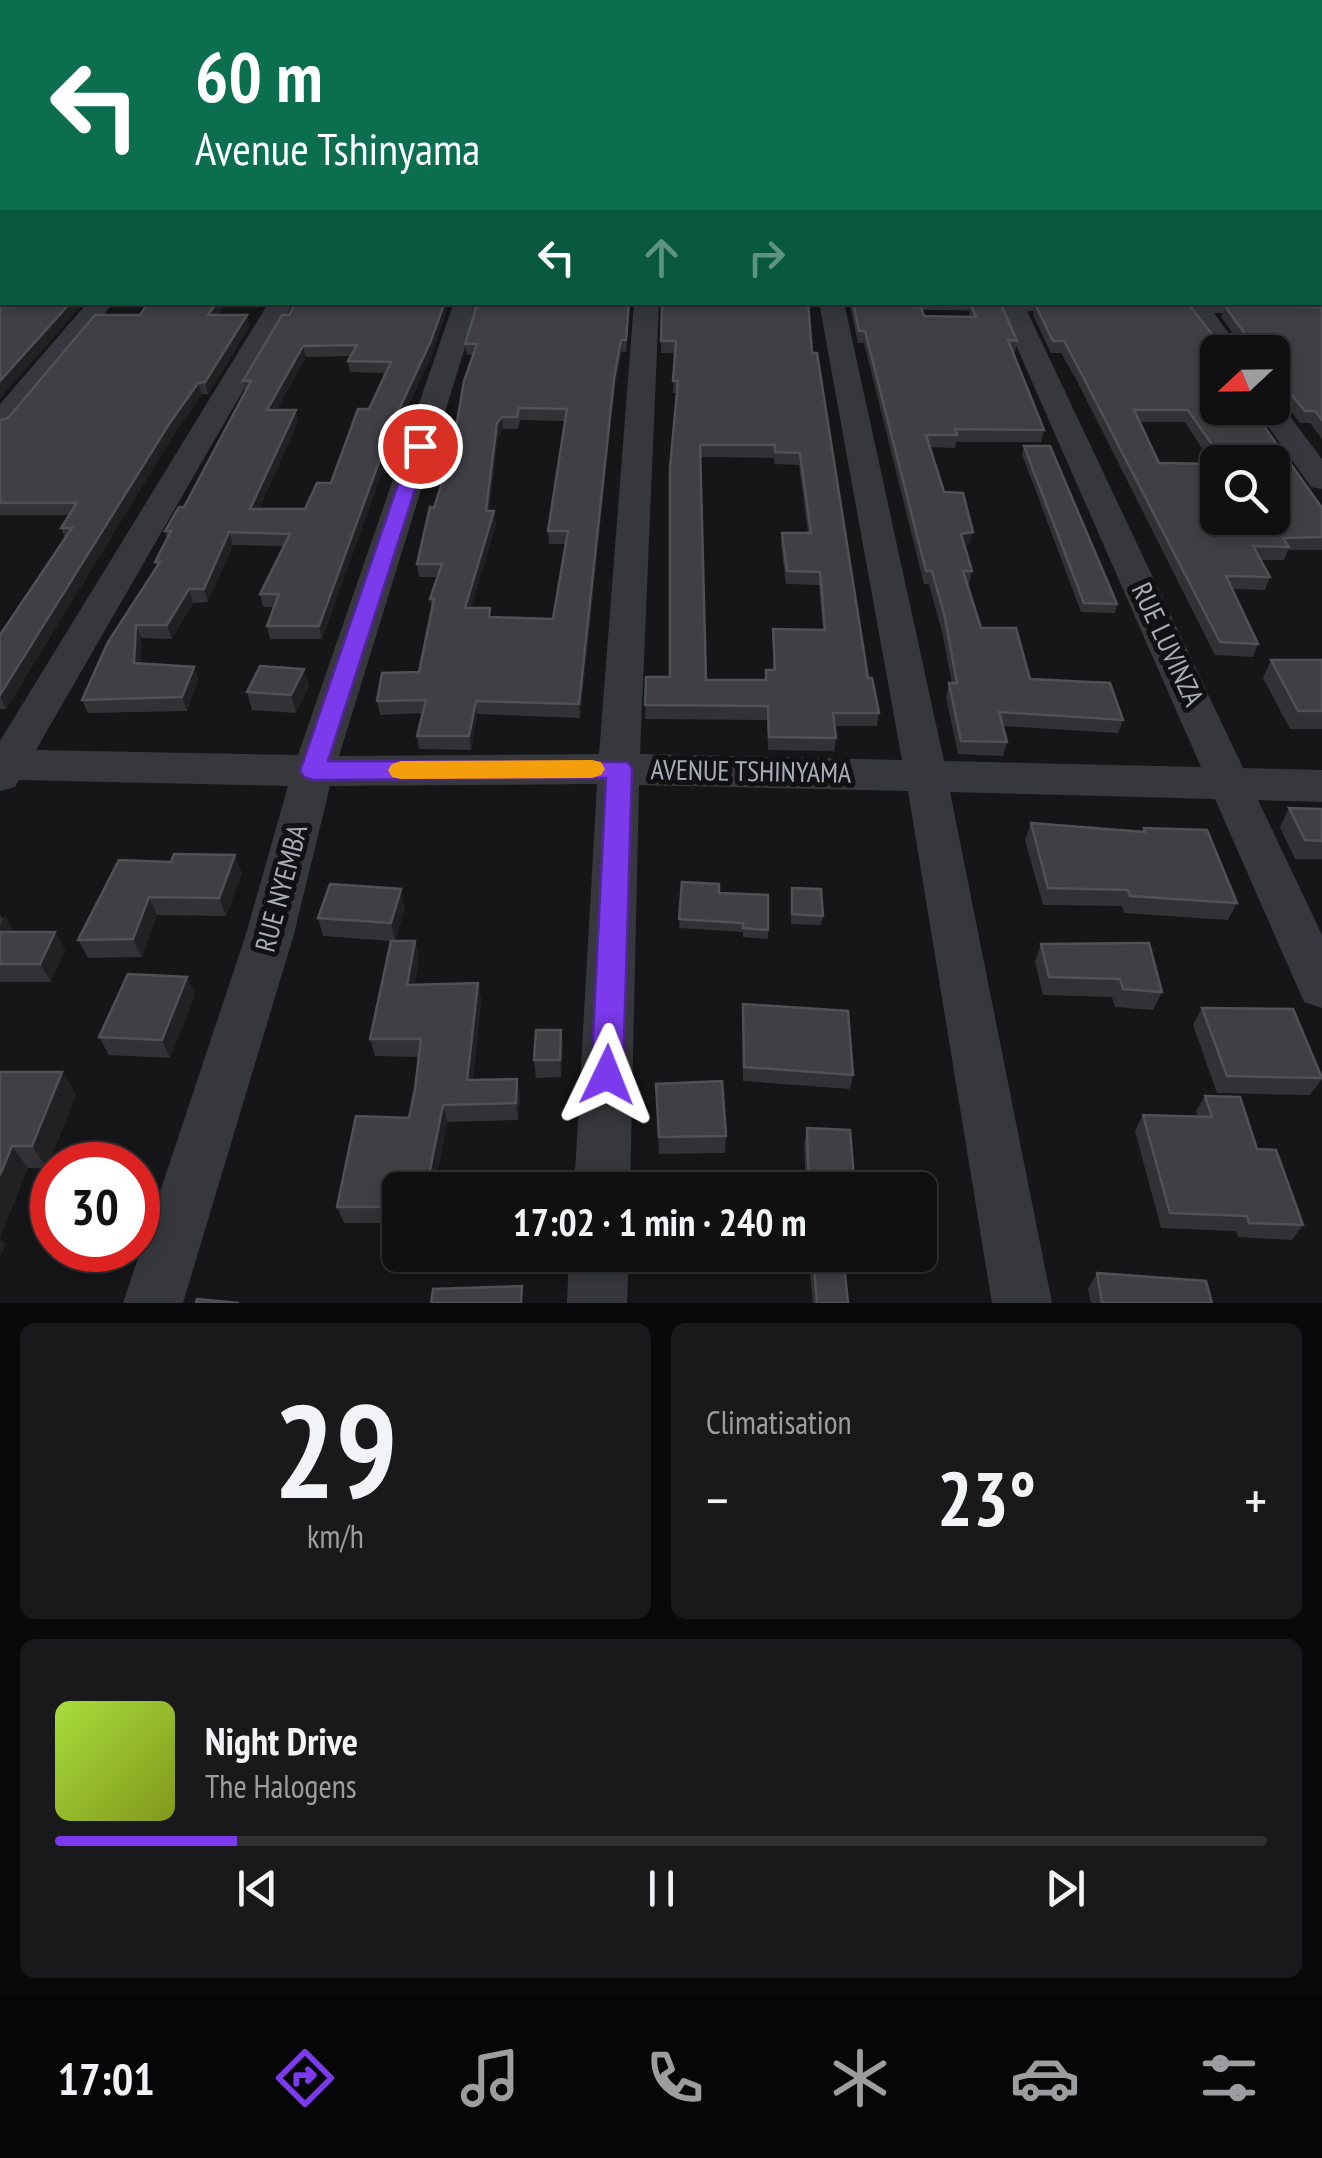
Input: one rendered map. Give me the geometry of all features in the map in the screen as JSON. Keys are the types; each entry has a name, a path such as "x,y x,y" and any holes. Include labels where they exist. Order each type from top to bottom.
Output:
{"street":[{"path":"0,422 99,305"},
{"path":"2,768 280,305"},
{"name":"RUE NYEMBA","path":"154,1303 270,934 313,771 467,305"},
{"path":"603,1172 620,769 647,305"},
{"path":"832,305 926,775 1022,1303"},
{"name":"RUE LUVINZA","path":"1011,305 1322,987"},
{"path":"1195,305 1217,335"},
{"path":"1279,305 1322,306"},
{"path":"1282,425 1322,480"},
{"name":"AVENUE TSHINYAMA","path":"2,768 620,769 1322,786"},
{"path":"597,1303 598,1272"}],"building":[{"path":"0,305 68,305 0,381"},
{"path":"147,305 215,305 208,315 247,315 205,382 198,383 169,424 0,695 0,635 72,528 61,528 77,503 0,503 0,420 8,418 95,315 140,315"},
{"path":"294,305 444,305 395,418 319,626 267,626 279,594 260,594 290,534 229,532 204,589 189,589 167,625 136,625 134,663 194,667 182,697 82,700 108,642 160,562 155,562 171,531 165,531 179,507 184,507 251,381 243,381 282,315 289,315","holes":["357,345 348,361 391,362 369,409 358,409 331,483 317,483 305,509 250,509 296,410 267,410 303,346"]},
{"path":"477,305 629,305 626,340 621,340 614,379 579,704 476,701 469,736 417,736 426,700 377,701 382,673 419,672 434,599 430,599 442,564 417,564 430,507 434,508 452,451 464,381 477,344 465,344","holes":["519,408 567,409 548,531 568,531 553,619 489,617 490,608 465,608 494,511 486,511 497,423 502,417 517,417"]},
{"path":"662,305 808,305 812,353 817,353 868,678 872,678 879,713 833,713 836,738 769,737 768,706 645,705 646,677 670,677 670,468 678,381 673,381 676,341 661,341","holes":["700,445 775,445 775,452 800,453 811,533 782,533 787,571 820,572 825,630 773,629 775,670 766,670 766,680 706,680"]},
{"path":"854,305 920,305 924,316 976,317 971,305 1001,305 1017,341 1008,340 1044,430 955,429 957,435 926,435 944,492 963,493 973,532 961,534 972,571 963,571 981,628 1016,628 1030,679 1110,683 1123,720 999,712 1007,742 961,741 949,683 957,683 945,618 932,571 926,571 865,331 859,331"},
{"path":"1035,305 1189,305 1213,335 1200,335 1200,425 1263,425 1277,445 1212,445 1188,410 1134,410 1159,463 1200,464 1200,535 1290,535 1290,463 1322,508 1322,537 1283,538 1289,547 1253,546 1270,577 1226,576 1258,644 1220,642 1064,341 1053,341"},
{"path":"1225,306 1322,307 1322,420 1315,411 1305,411 1290,393 1290,335 1246,335"},
{"path":"1024,446 1050,446 1117,604 1084,603"},
{"path":"1271,660 1322,660 1322,711 1298,711"},
{"path":"260,666 304,669 291,695 247,692"},
{"path":"1289,808 1322,809 1322,841 1305,840"},
{"path":"1031,823 1145,832 1144,828 1207,830 1237,903 1130,896 1128,890 1048,888"},
{"path":"174,854 235,855 219,898 149,897 133,939 78,940 119,860 171,862"},
{"path":"682,882 719,884 719,893 768,895 768,930 743,928 743,923 679,919"},
{"path":"330,884 401,889 391,923 318,918"},
{"path":"792,888 821,889 823,916 792,914"},
{"path":"0,932 55,932 40,964 0,964"},
{"path":"391,941 415,941 407,985 478,983 467,1080 517,1079 516,1103 443,1105 430,1172 382,1172 382,1207 337,1207 356,1116 409,1118 415,1089 421,1039 370,1039"},
{"path":"1149,943 1162,992 1123,989 1120,979 1049,977 1041,944"},
{"path":"128,974 187,977 162,1040 99,1037"},
{"path":"743,1004 848,1011 853,1075 744,1067"},
{"path":"1202,1008 1293,1009 1322,1078 1227,1076"},
{"path":"536,1030 561,1030 560,1060 534,1060"},
{"path":"0,1072 62,1072 34,1142 30,1146 12,1146 0,1175"},
{"path":"722,1081 726,1136 659,1137 656,1084"},
{"path":"1205,1096 1240,1097 1257,1149 1276,1150 1303,1225 1249,1223 1247,1216 1170,1213 1143,1115 1212,1117"},
{"path":"807,1128 850,1130 854,1172 808,1172"},
{"path":"814,1272 845,1272 848,1303 817,1303"},
{"path":"1097,1273 1206,1281 1212,1303 1102,1303"},
{"path":"522,1286 521,1303 431,1303 433,1289"},
{"path":"197,1299 239,1303 196,1303"}],"slow traffic":[{"path":"401,770 592,769"}],"route":[{"path":"420,446 313,771 620,769 607,1075"}]}
